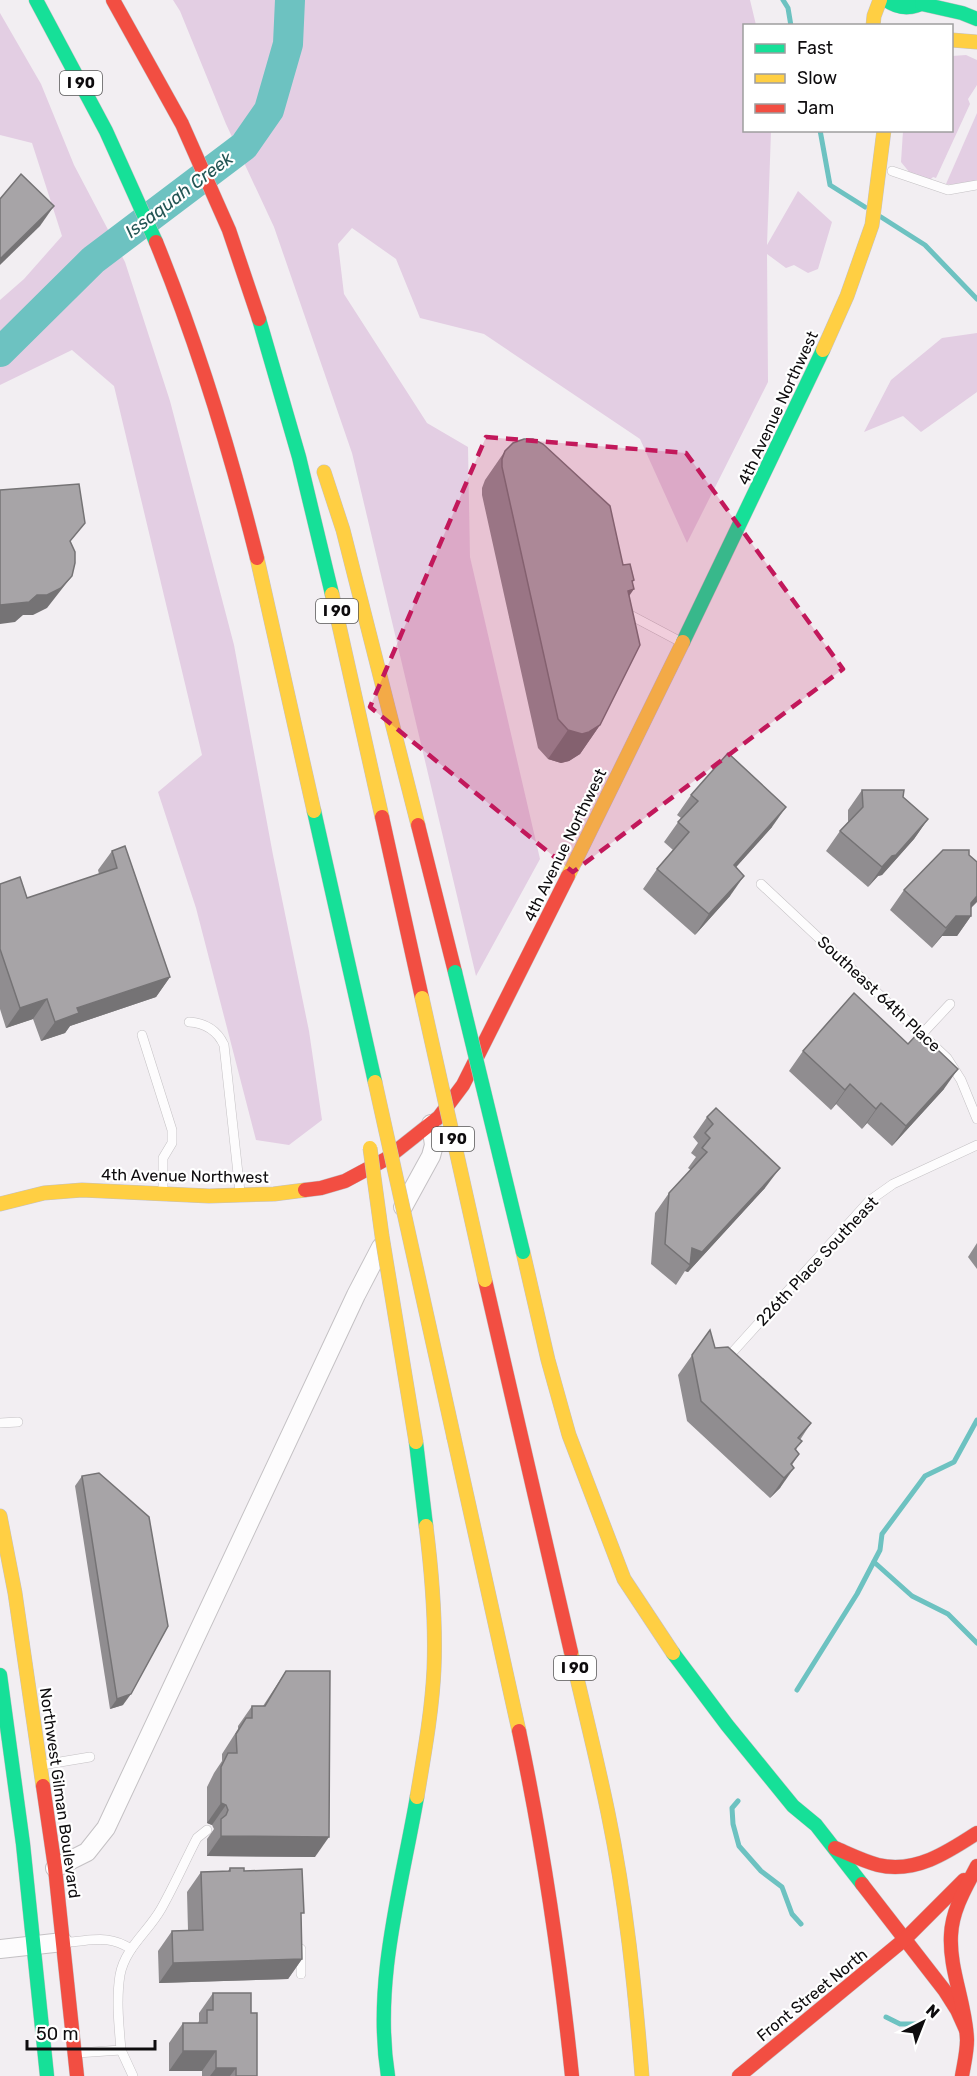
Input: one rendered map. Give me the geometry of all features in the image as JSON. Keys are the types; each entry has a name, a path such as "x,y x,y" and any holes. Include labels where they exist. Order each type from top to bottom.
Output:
{"main road":[{"name":"I 90","path":"36,0 65,51 124,167 165,264 200,360 238,482 346,953 368,1081 454,1438 522,1746 539,1831 558,1948 572,2076"},
{"name":"I 90","path":"113,0 182,124 229,230 255,304 321,541 485,1280 608,1814 624,1905 635,1989 642,2076"},
{"path":"873,24 880,0"},
{"path":"886,0 896,7 921,4 962,13 977,19"},
{"path":"902,19 921,4"},
{"path":"953,40 977,42"},
{"path":"878,132 889,162"},
{"path":"884,132 889,162"},
{"name":"4th Avenue Northwest","path":"0,1204 44,1193 82,1190 209,1196 289,1193 321,1188 345,1181 386,1160 439,1117 463,1085 488,1040 683,643 831,334 867,242 889,162"},
{"path":"255,304 300,410"},
{"path":"320,461 343,530 455,972 548,1360 567,1426 624,1579 671,1651 727,1725 793,1806 816,1825"},
{"path":"368,1137 416,1442 432,1572 434,1636 432,1700 426,1746 384,1988 383,2040 388,2076"},
{"path":"599,1512 627,1550"},
{"name":"Northwest Gilman Boulevard","path":"0,1516 24,1652 56,1868 77,2076"},
{"path":"0,1675 23,1844 47,2076"},
{"path":"806,1800 816,1825 952,2000 966,2030"},
{"path":"832,1847 882,1866 902,1867 937,1858 977,1833"},
{"path":"962,2076 967,2053 966,2030 954,1967 951,1936 957,1908 977,1865"},
{"name":"Front Street North","path":"739,2076 905,1939 952,1894 977,1865"}],"street":[{"path":"56,1868 87,1852 106,1828 356,1295 431,1156 434,1145 431,1124"},
{"path":"0,1948 63,1942"}],"lane":[{"path":"889,162 948,190 977,185"},
{"path":"632,616 683,643"},
{"name":"Southeast 64th Place","path":"761,884 922,1034 954,1067 977,1119"},
{"path":"922,1034 950,1004"},
{"path":"189,1022 204,1024 214,1030 224,1045 240,1194"},
{"path":"142,1035 172,1130 172,1143 163,1158 163,1194"},
{"name":"226th Place Southeast","path":"730,1355 869,1201 893,1184 977,1145"},
{"path":"0,1423 18,1422"},
{"path":"10,1634 24,1652"},
{"path":"40,1766 90,1757"},
{"path":"133,2076 121,2050 119,2014 120,1976 123,1964 131,1949 160,1911 197,1838 207,1830"},
{"path":"63,1942 107,1939 131,1949"},
{"path":"301,1941 301,1974"},
{"path":"74,2053 121,2050"}],"highlighted area":[{"path":"486,437 686,453 843,669 573,872 370,707"}],"shaded area":[{"path":"173,0 750,0 756,24 743,24 743,132 771,132 767,245 798,191 832,222 818,269 808,273 794,265 786,268 767,254 768,382 687,543 640,439 484,334 420,318 396,259 352,228 338,244 344,294 427,423 468,447 470,557 540,859 476,976 352,453 274,227 226,124 180,11"},
{"path":"0,13 41,84 74,165 125,262 170,401 234,645 309,1031 322,1120 289,1145 256,1140 196,908 158,792 202,755 114,386 72,350 0,385 0,300 24,279 62,236 32,143 0,135"},
{"path":"966,55 977,60 977,85 968,99 970,104 936,178 933,177 929,181 910,173 901,162 903,132 953,132 953,56"},
{"path":"977,113 977,181 946,184"},
{"path":"977,333 977,392 921,432 903,416 864,432 891,380 942,338"}],"building":[{"path":"21,174 54,206 0,259 0,199"},
{"path":"533,439 543,444 610,506 623,565 630,564 634,580 632,581 634,589 628,591 640,645 600,725 582,734 568,730 558,719 502,467 505,451 513,443"},
{"path":"79,484 85,523 70,541 75,552 72,576 61,588 47,595 37,595 29,602 0,605 0,490"},
{"path":"728,753 786,807 734,865 744,876 709,914 657,869 689,832 678,822 698,801 691,795"},
{"path":"862,790 904,790 903,797 928,819 896,855 892,856 882,867 840,831 863,807"},
{"path":"125,846 170,977 77,1008 79,1013 55,1022 47,999 20,1008 0,949 0,884 20,877 27,898 117,868 112,851"},
{"path":"943,850 969,850 969,855 977,862 977,896 971,903 971,916 956,916 946,928 904,890"},
{"path":"854,993 908,1044 919,1032 958,1069 906,1126 881,1103 876,1109 850,1084 845,1090 803,1051"},
{"path":"716,1108 780,1168 702,1252 692,1248 690,1265 665,1244 669,1193 707,1152 702,1148 710,1138 705,1133 713,1124 707,1117"},
{"path":"710,1330 715,1348 728,1347 811,1423 798,1438 802,1441 795,1449 799,1454 791,1464 794,1468 784,1478 701,1401 692,1355"},
{"path":"99,1473 149,1517 168,1626 131,1694 117,1699 82,1476"},
{"path":"286,1671 330,1671 329,1837 221,1836 221,1819 228,1810 226,1805 221,1803 221,1767 228,1753 237,1753 236,1734 246,1718 252,1718 252,1706 265,1706"},
{"path":"230,1868 244,1868 244,1871 302,1869 304,1913 301,1913 302,1959 173,1963 172,1931 203,1930 201,1872 230,1871"},
{"path":"213,1993 251,1993 251,2013 257,2013 257,2076 236,2076 236,2068 216,2068 216,2051 183,2051 183,2023 207,2023 207,2010 213,2010"}],"waterway":[{"name":"Issaquah Creek","path":"0,352 93,260 244,146 269,110 288,44 290,0"},
{"path":"783,0 788,8 791,24"},
{"path":"820,132 830,185 865,207"},
{"path":"881,217 925,245 977,299"},
{"path":"797,1690 857,1594 880,1550 882,1534 925,1476 954,1462 977,1420"},
{"path":"874,1562 912,1596 948,1614 977,1643"},
{"path":"738,1801 732,1808 733,1824 739,1846 761,1871 782,1887 792,1914 801,1924"},
{"path":"886,2017 900,2024 917,2024"}],"traffic: fast":[{"path":"36,0 106,131 156,242"},
{"path":"886,0 902,7 918,5 928,0"},
{"path":"922,4 962,13 977,19"},
{"path":"259,319 299,457 332,594"},
{"path":"683,642 823,350"},
{"path":"314,811 375,1082"},
{"path":"455,972 523,1252"},
{"path":"416,1442 426,1526"},
{"path":"673,1653 727,1725 793,1806 816,1825 862,1884"},
{"path":"0,1675 23,1844 47,2076"},
{"path":"388,2076 384,2041 386,1971 417,1797"}],"traffic: slow":[{"path":"873,24 880,0"},
{"path":"953,40 977,42"},
{"path":"823,350 847,296 872,225 884,132"},
{"path":"324,472 343,530 418,825"},
{"path":"257,558 314,811"},
{"path":"332,594 382,817"},
{"path":"568,876 683,642"},
{"path":"422,998 485,1280"},
{"path":"375,1082 454,1438"},
{"path":"370,1148 416,1442"},
{"path":"0,1204 44,1193 82,1190 209,1196 274,1194 305,1190"},
{"path":"523,1252 548,1360 569,1435 624,1579 673,1653"},
{"path":"454,1438 519,1731"},
{"path":"0,1516 15,1593 43,1786"},
{"path":"417,1797 430,1717 434,1669 433,1598 426,1526"},
{"path":"571,1652 604,1793 620,1878 633,1977 642,2076"}],"traffic: jam":[{"path":"113,0 182,124 229,230 259,319"},
{"path":"156,242 186,320 212,398 257,558"},
{"path":"382,817 422,998"},
{"path":"418,825 455,972"},
{"path":"305,1190 345,1181 386,1159 439,1117 463,1085 568,876"},
{"path":"485,1280 571,1652"},
{"path":"519,1731 550,1903 572,2076"},
{"path":"43,1786 55,1868 77,2076"},
{"path":"835,1848 878,1865 905,1866 918,1864 943,1854 977,1833"},
{"path":"962,2076 966,2054 966,2027 953,1961 951,1935 957,1908 977,1866"},
{"path":"739,2076 905,1939 964,1880"},
{"path":"862,1884 945,1991 966,2030"}]}
